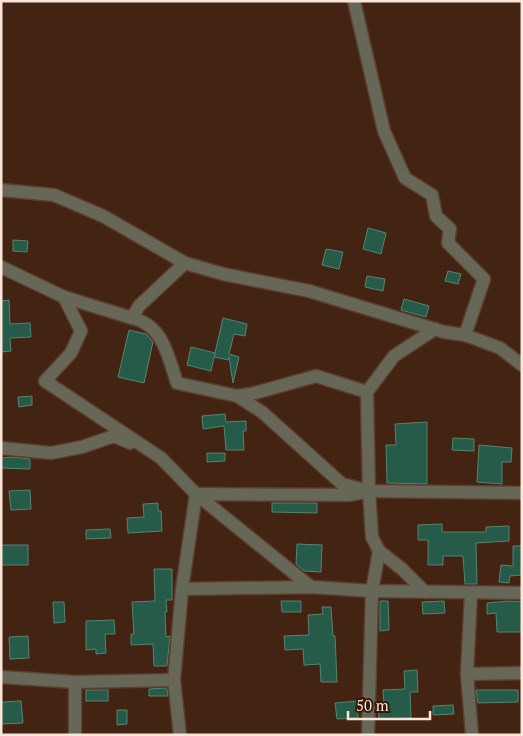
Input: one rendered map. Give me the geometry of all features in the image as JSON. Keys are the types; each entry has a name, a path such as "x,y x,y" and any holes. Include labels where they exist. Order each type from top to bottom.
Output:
{"street":[{"path":"354,1 384,132 405,178 432,195 436,216 450,229 448,243 484,279 465,335"},
{"path":"1,190 54,195 103,216 185,263 223,274 309,291 435,329 465,335 500,348 522,365"},
{"path":"132,318 139,306 150,298 185,263"},
{"path":"1,266 64,297 145,321 163,340 177,383 237,396 316,376 366,392"},
{"path":"64,297 81,331 71,353 45,381 161,458 196,494 311,587"},
{"path":"425,592 402,569 379,551 372,537 366,392 394,356 435,329"},
{"path":"506,352 522,351"},
{"path":"237,396 262,412 342,484 369,491"},
{"path":"1,448 51,452 82,447 114,436 161,458"},
{"path":"196,494 349,495 369,491 522,492"},
{"path":"180,735 174,680 182,588 196,494"},
{"path":"368,735 372,591 379,551"},
{"path":"182,588 311,587 372,591 522,593"},
{"path":"471,593 467,674 472,735"},
{"path":"467,674 522,673"},
{"path":"1,677 75,682 174,680"},
{"path":"75,682 75,735"}],"building":[{"path":"368,228 386,233 381,254 363,249"},
{"path":"13,240 28,241 27,252 13,251"},
{"path":"326,249 343,252 339,269 322,265"},
{"path":"448,271 461,274 458,284 445,281"},
{"path":"367,276 385,279 383,291 365,287"},
{"path":"404,299 429,306 426,317 401,310"},
{"path":"9,300 10,324 30,323 31,337 10,338 11,351 1,352 1,301"},
{"path":"223,318 247,324 245,336 234,334 229,354 239,357 233,383 229,357 228,360 214,357"},
{"path":"129,330 146,334 153,342 144,383 118,377"},
{"path":"191,347 215,353 211,371 187,365"},
{"path":"32,396 32,405 19,407 18,397"},
{"path":"225,414 226,422 246,421 246,431 243,431 244,450 226,450 224,426 203,429 202,416"},
{"path":"427,422 427,484 387,483 386,445 396,445 395,424"},
{"path":"453,438 474,439 474,451 452,450"},
{"path":"479,445 512,448 511,462 502,462 502,484 477,482"},
{"path":"207,453 225,453 225,461 207,462"},
{"path":"1,458 30,459 30,469 1,468"},
{"path":"30,490 31,509 11,510 9,491"},
{"path":"158,503 158,511 161,511 162,531 128,533 127,518 144,517 143,504"},
{"path":"272,503 317,503 317,513 272,512"},
{"path":"442,524 442,532 486,532 486,527 509,526 509,541 476,543 477,584 465,584 463,556 443,556 443,565 428,565 428,540 418,540 418,525"},
{"path":"110,529 111,538 86,539 86,530"},
{"path":"297,544 322,545 321,572 304,571 296,564"},
{"path":"1,545 28,545 28,565 1,565"},
{"path":"513,546 522,546 522,575 510,576 509,583 499,582 501,565 513,566"},
{"path":"154,569 172,569 172,600 166,600 167,612 165,612 166,637 170,636 167,666 154,666 153,644 131,645 131,634 134,634 132,602 155,601"},
{"path":"281,601 301,601 301,612 282,612"},
{"path":"380,601 388,601 389,630 380,631"},
{"path":"444,601 445,613 423,614 422,602"},
{"path":"53,602 64,602 65,622 54,623"},
{"path":"522,602 522,632 497,632 496,613 487,614 487,603"},
{"path":"322,607 331,607 333,636 335,636 337,682 321,682 320,664 304,665 303,649 285,650 284,636 309,635 308,615 323,614"},
{"path":"114,620 115,634 105,634 106,653 96,654 96,649 86,650 86,621"},
{"path":"28,636 29,658 10,659 9,637"},
{"path":"417,670 418,692 410,692 411,718 379,719 378,706 384,706 383,690 405,689 404,671"},
{"path":"167,688 168,696 149,696 149,689"},
{"path":"86,690 108,690 108,701 86,701"},
{"path":"476,690 518,690 518,702 478,703"},
{"path":"21,701 23,723 1,724 1,702"},
{"path":"357,701 358,718 337,719 335,703"},
{"path":"453,705 454,714 433,715 433,706"},
{"path":"117,710 127,710 127,724 117,725"}]}
